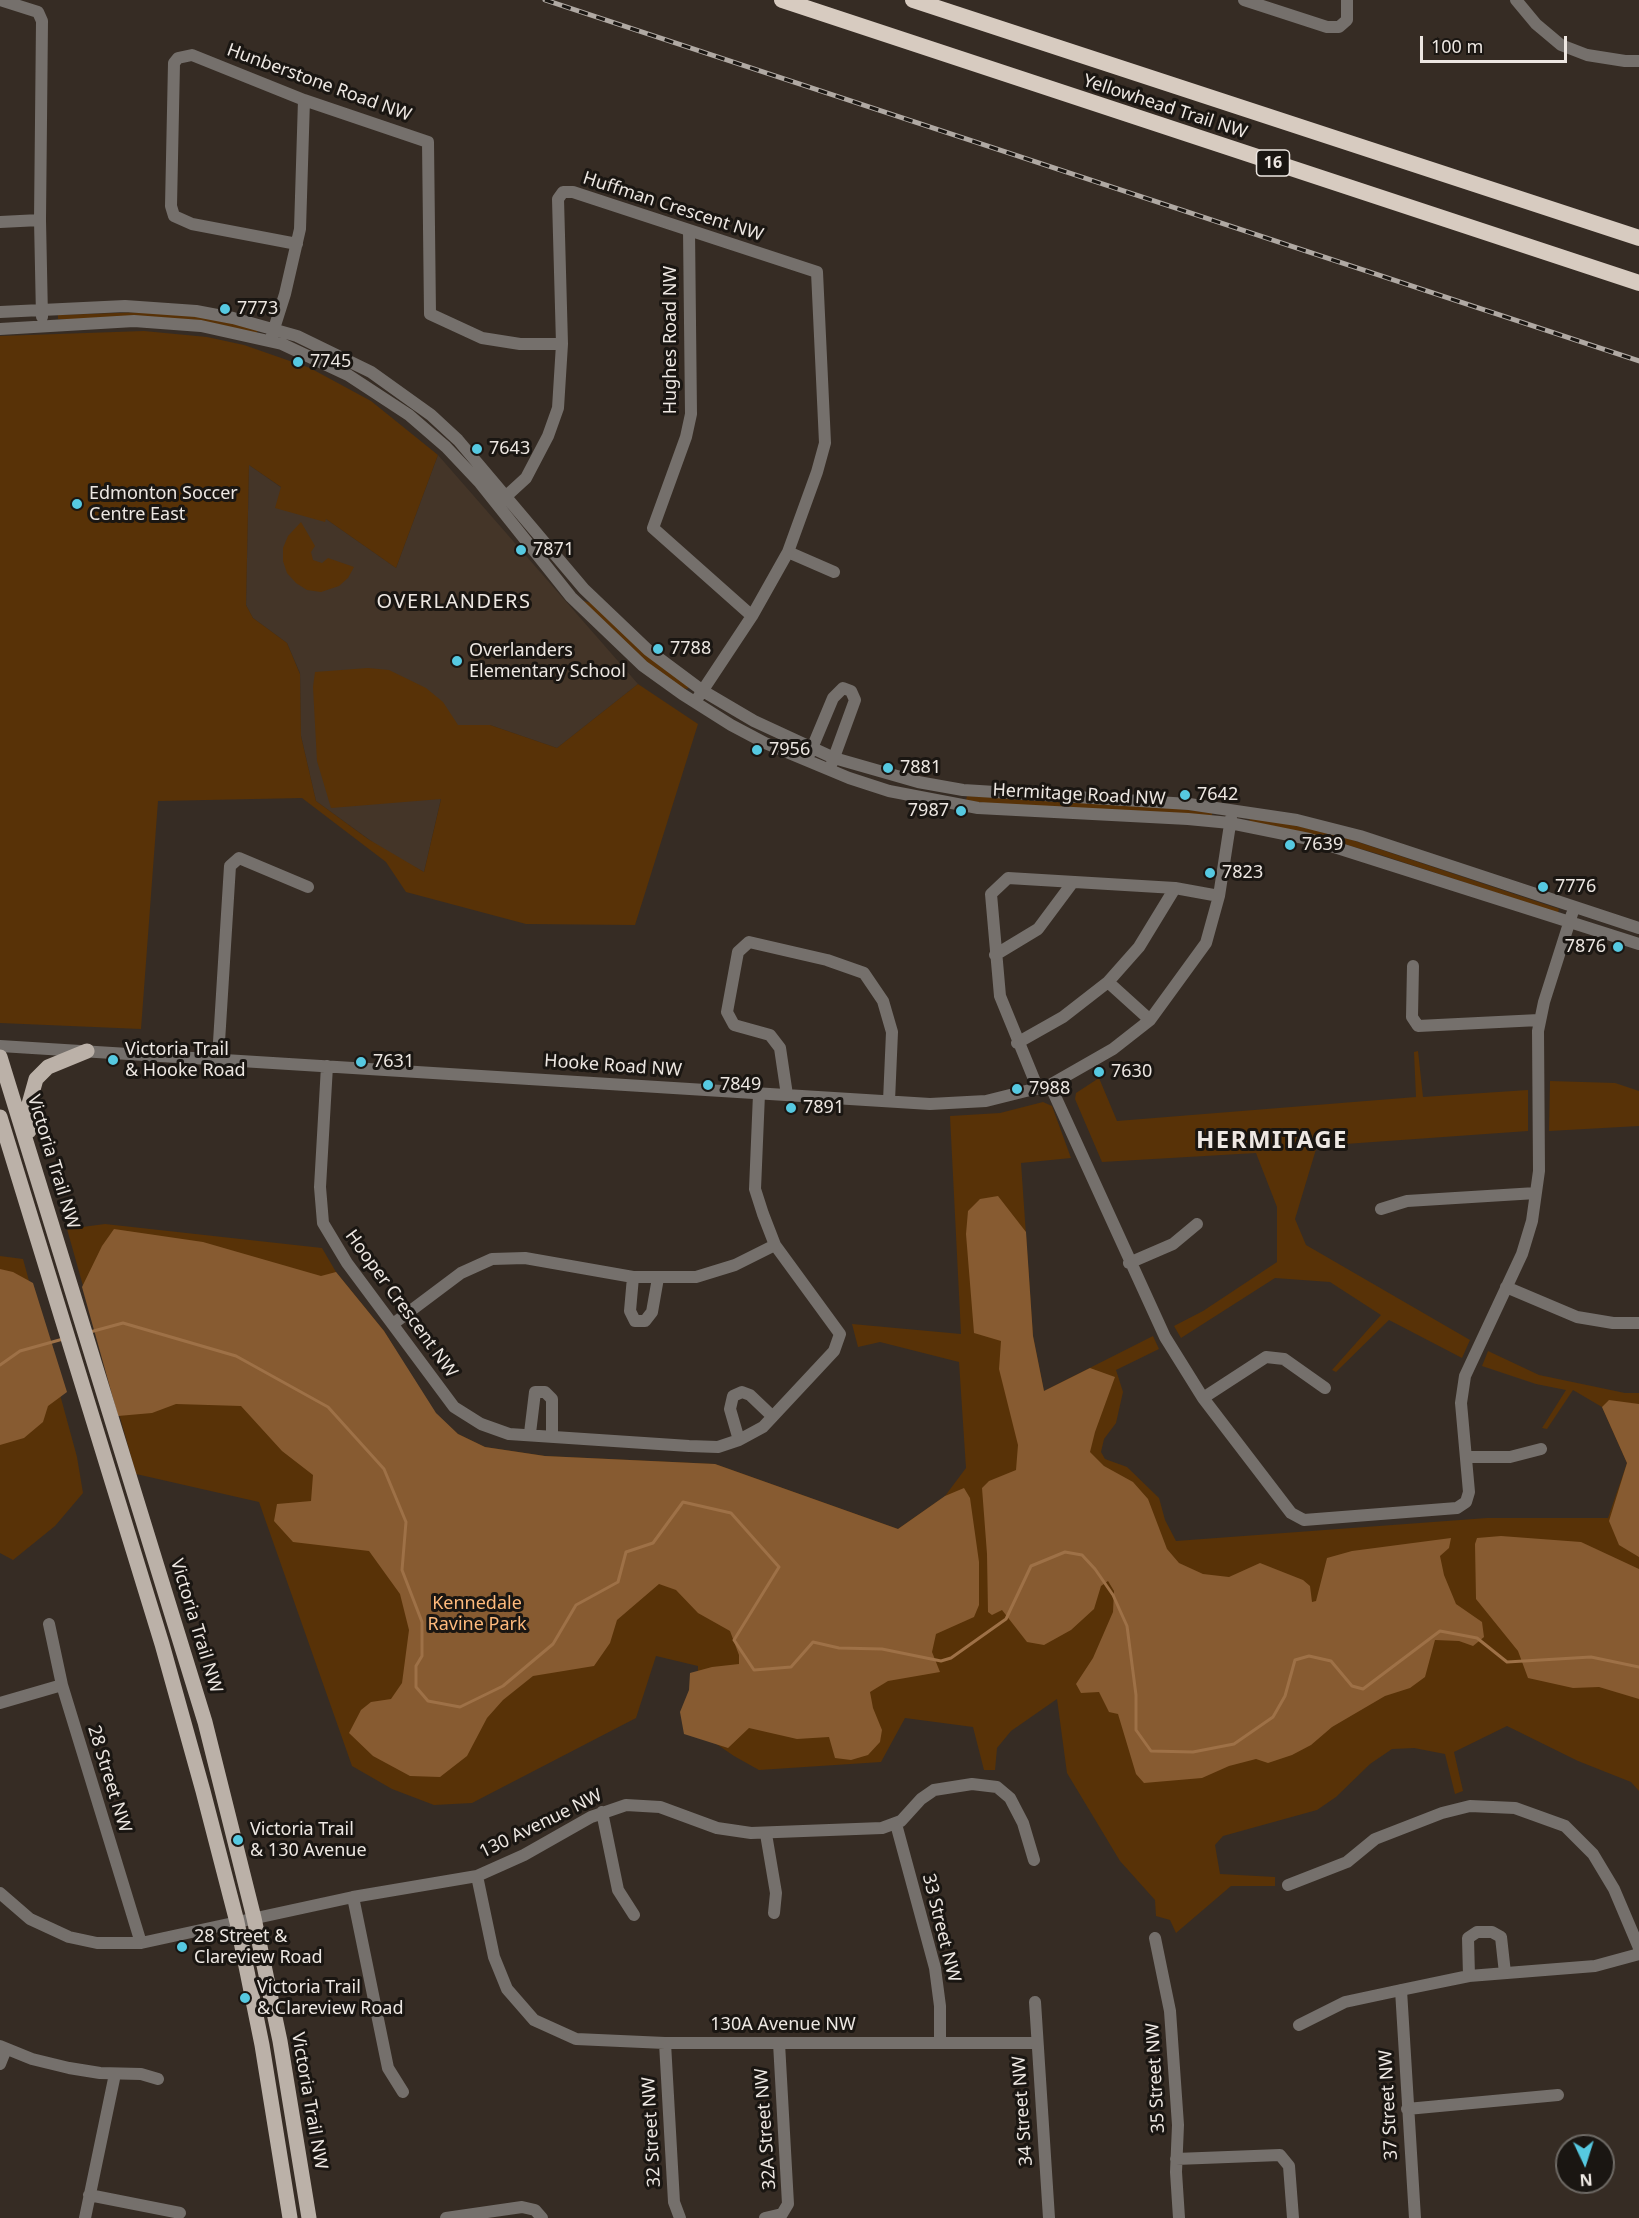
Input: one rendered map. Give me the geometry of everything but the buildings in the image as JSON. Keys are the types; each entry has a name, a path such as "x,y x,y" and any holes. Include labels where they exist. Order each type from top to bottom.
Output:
{"highway":[{"name":"Yellowhead Trail NW","path":"782,0 1639,283"},
{"name":"Yellowhead Trail NW","path":"913,0 1639,238"}],"main road":[{"path":"35,1170 28,1125 28,1104 36,1079 48,1067 87,1051"},
{"name":"Victoria Trail NW","path":"0,1057 205,1722 254,1918 280,2041 309,2218"},
{"name":"Victoria Trail NW","path":"0,1117 187,1729 237,1922 262,2045 291,2218"}],"street":[{"path":"0,0 38,12 42,21 40,220 42,324"},
{"path":"1244,0 1327,27 1339,27 1347,20 1348,4"},
{"path":"1516,0 1536,24 1561,45 1587,55 1639,61"},
{"name":"Hunberstone Road NW","path":"297,244 192,224 174,216 171,206 174,63 184,55 192,55 304,100 428,142 430,314 482,338 520,344 562,344"},
{"path":"272,335 300,229 304,100"},
{"name":"Huffman Crescent NW","path":"502,500 526,478 549,436 558,408 562,344 558,198 563,192 573,192 817,272 825,444 788,552 752,616 695,702"},
{"path":"0,222 40,220"},
{"name":"Hughes Road NW","path":"689,230 691,414 686,437 654,528 752,616"},
{"name":"Hermitage Road NW","path":"0,312 125,306 172,308 233,318 272,335 328,350 371,372 400,391 458,440 502,500 543,564 594,622 644,666 695,702 765,743 829,770 889,791 978,808 1188,819 1230,824 1309,839 1354,851 1639,944"},
{"name":"Hermitage Road NW","path":"0,329 42,324 156,322 272,335"},
{"name":"Hermitage Road NW","path":"502,500 584,589 648,650 754,722 834,758 918,782 995,794 1233,808 1297,820 1360,836 1639,928"},
{"path":"788,552 834,572"},
{"path":"806,760 833,698 843,688 851,691 855,700 829,770"},
{"name":"Hooke Road NW","path":"0,1046 930,1104 986,1101 1044,1087 1113,1048 1150,1020 1206,943 1219,896 1233,808"},
{"path":"218,1058 230,866 238,858 308,887"},
{"path":"1219,896 1175,888 1008,878 991,894 1000,996 1017,1043 1044,1087 1165,1337 1203,1398 1286,1508 1298,1519 1457,1508 1468,1498 1467,1457 1461,1403 1465,1376 1528,1234 1536,1193 1539,1020 1575,907"},
{"path":"995,955 1038,929 1073,882"},
{"path":"1017,1043 1063,1017 1108,982 1139,946 1175,888"},
{"path":"787,1095 780,1048 770,1035 734,1025 727,1012 738,952 749,942 827,960 864,973 883,1001 892,1032 889,1101"},
{"path":"1413,966 1412,1017 1418,1026 1539,1020"},
{"path":"1108,982 1150,1020"},
{"name":"Hooper Crescent NW","path":"327,1066 320,1187 323,1223 335,1246 454,1407 490,1427 509,1434 530,1433 718,1447 763,1427 834,1351 840,1334 775,1245 754,1189 759,1094"},
{"path":"1382,1209 1407,1201 1536,1193"},
{"path":"1129,1263 1173,1244 1197,1224"},
{"path":"393,1324 461,1273 492,1259 525,1258 633,1277 696,1277 735,1265 775,1245"},
{"path":"633,1277 630,1311 635,1321 645,1321 652,1312 658,1278"},
{"path":"1506,1287 1577,1317 1613,1323 1639,1323"},
{"path":"1203,1398 1266,1357 1284,1359 1325,1388"},
{"path":"530,1433 535,1392 545,1392 552,1399 552,1436"},
{"path":"738,1440 730,1409 733,1396 742,1392 750,1395 772,1416"},
{"path":"1467,1457 1510,1457 1541,1449"},
{"name":"28 Street NW","path":"49,1624 62,1685 141,1943"},
{"path":"0,1703 62,1685"},
{"path":"896,1824 934,1790 954,1785 988,1785 1004,1792 1010,1798 1027,1834 1034,1860"},
{"name":"130 Avenue NW","path":"0,1893 30,1919 69,1937 105,1944 141,1943 353,1897 477,1876 524,1855 602,1812 626,1805 649,1805 717,1828 766,1834 882,1828 896,1824"},
{"path":"1288,1885 1347,1862 1375,1839 1395,1830 1462,1807 1500,1806 1530,1812 1565,1826 1593,1854 1614,1889 1639,1948"},
{"path":"602,1812 618,1890 634,1915"},
{"name":"33 Street NW","path":"896,1824 935,1968 940,2006 940,2043"},
{"path":"766,1834 776,1893 774,1913"},
{"name":"130A Avenue NW","path":"477,1876 501,1978 514,1999 534,2019 563,2035 589,2042 1036,2043"},
{"path":"353,1897 388,2068 403,2092"},
{"path":"1469,1976 1468,1938 1477,1932 1492,1932 1501,1937 1505,1973"},
{"name":"35 Street NW","path":"1155,1938 1170,2011 1178,2125 1176,2159 1179,2218"},
{"path":"1299,2025 1345,2002 1401,1990 1469,1976 1595,1966 1639,1954"},
{"name":"37 Street NW","path":"1401,1990 1414,2218"},
{"name":"34 Street NW","path":"1035,2002 1049,2218"},
{"name":"32 Street NW","path":"665,2043 674,2202 680,2218"},
{"name":"32A Street NW","path":"765,2218 777,2217 786,2211 789,2197 779,2043"},
{"path":"0,2064 3,2048 52,2064 115,2074 141,2074 158,2079"},
{"path":"85,2218 115,2074"},
{"path":"1407,2109 1558,2095"},
{"path":"1176,2159 1270,2153 1284,2158 1290,2172 1293,2218"},
{"path":"89,2195 180,2213"},
{"path":"446,2218 529,2207 542,2218"}],"shaded area":[{"name":"Overlanders Elementary School","path":"438,455 638,684 557,748 490,725 458,725 424,872 385,851 316,801 301,736 300,673 287,643 253,618 246,605 249,465 396,568"}],"green space":[{"path":"146,312 191,315 258,329 257,333 58,319 58,315"},
{"path":"144,331 207,337 244,345 310,368 371,401 438,455 396,568 326,519 325,522 275,508 281,487 249,465 246,605 253,618 287,643 300,674 301,736 316,801 368,839 424,872 441,799 331,808 317,761 313,687 315,672 368,668 389,670 426,688 443,702 458,725 490,725 557,748 638,684 698,724 635,925 526,924 406,892 386,862 302,798 158,801 141,1029 0,1023 0,336"},
{"path":"301,522 315,546 311,552 313,560 322,563 328,558 354,567 348,578 339,586 321,592 307,590 287,573 283,561 283,548 288,536"},
{"path":"584,601 591,603 655,662 689,687 687,689 679,687 635,653 583,603"},
{"path":"967,796 1164,807 1212,813 1212,817 990,804 966,800"},
{"path":"1250,818 1334,834 1559,909 1558,913 1375,853 1309,834 1249,822"},
{"path":"1418,1051 1423,1097 1528,1090 1528,1131 1317,1146 1295,1219 1306,1245 1470,1340 1462,1358 1389,1320 1336,1372 1332,1370 1381,1315 1330,1282 1275,1278 1181,1338 1174,1326 1203,1311 1277,1262 1277,1207 1256,1153 1102,1162 1075,1099 1076,1093 1099,1078 1117,1121 1416,1097 1414,1052"},
{"path":"1550,1081 1615,1083 1639,1091 1639,1126 1549,1131"},
{"name":"Kennedale Ravine Park","path":"1043,1102 1052,1106 1071,1158 1021,1163 1033,1336 1044,1391 1153,1336 1159,1349 1116,1370 1123,1392 1116,1423 1104,1439 1101,1452 1105,1459 1127,1467 1159,1498 1165,1520 1176,1541 1487,1518 1608,1518 1627,1463 1602,1407 1573,1390 1547,1429 1542,1428 1566,1390 1536,1384 1482,1366 1488,1351 1539,1375 1625,1393 1639,1393 1639,1791 1631,1782 1578,1761 1507,1726 1454,1752 1463,1791 1455,1794 1445,1754 1414,1748 1392,1749 1370,1764 1336,1797 1317,1810 1223,1836 1215,1845 1220,1874 1275,1877 1275,1886 1231,1886 1176,1933 1170,1920 1156,1916 1155,1900 1120,1861 1067,1773 1057,1699 1011,1731 997,1748 995,1770 984,1770 973,1727 905,1718 881,1762 759,1770 696,1730 698,1666 656,1656 636,1718 472,1803 434,1805 392,1789 352,1766 259,1502 136,1474 67,1229 105,1224 322,1248 336,1272 384,1331 433,1411 458,1434 485,1447 545,1456 715,1464 898,1529 945,1496 966,1468 959,1362 880,1342 858,1347 852,1324 961,1334 950,1116 1000,1113"},
{"path":"998,1196 1026,1232 1033,1336 1044,1391 1090,1368 1115,1377 1090,1452 1104,1466 1133,1482 1148,1499 1167,1549 1179,1563 1203,1574 1229,1577 1260,1563 1303,1580 1310,1586 1312,1602 1316,1601 1327,1558 1352,1551 1451,1538 1449,1548 1440,1556 1444,1575 1456,1604 1482,1622 1484,1637 1473,1646 1459,1641 1435,1640 1425,1677 1410,1688 1385,1696 1332,1727 1311,1745 1292,1755 1268,1763 1256,1759 1229,1766 1202,1778 1144,1783 1136,1774 1118,1714 1109,1712 1099,1692 1081,1693 1076,1684 1093,1658 1113,1612 1114,1591 1108,1581 1101,1586 1094,1609 1071,1630 1044,1645 1027,1642 1002,1610 992,1615 988,1612 987,1554 982,1488 989,1481 1016,1470 1018,1445 999,1369 1001,1341 974,1333 966,1234 968,1211 980,1199"},
{"path":"114,1229 203,1242 321,1276 336,1272 384,1331 436,1413 458,1434 485,1447 545,1456 715,1464 898,1529 945,1496 964,1488 970,1498 979,1562 979,1605 974,1617 936,1634 932,1652 940,1672 888,1681 870,1692 873,1708 882,1730 880,1742 868,1755 851,1760 835,1758 829,1737 797,1739 749,1728 728,1748 684,1734 680,1712 689,1690 690,1673 712,1667 739,1664 739,1655 730,1631 698,1613 676,1590 659,1584 617,1620 610,1643 594,1666 533,1676 503,1700 487,1718 467,1756 440,1777 410,1776 373,1756 349,1733 361,1710 371,1702 391,1699 402,1683 409,1630 400,1594 369,1551 293,1542 274,1521 277,1504 311,1501 313,1475 282,1451 241,1406 176,1404 152,1413 118,1416 82,1287 102,1246"},
{"path":"0,1256 23,1259 77,1457 83,1493 55,1526 13,1560 0,1553"},
{"path":"0,1269 13,1272 33,1283 67,1392 48,1406 43,1422 24,1438 0,1445"},
{"path":"1609,1400 1639,1404 1639,1557 1619,1545 1609,1521 1627,1463 1602,1407"},
{"path":"1501,1536 1581,1542 1639,1569 1639,1699 1599,1687 1573,1688 1528,1678 1518,1651 1476,1599 1475,1544 1477,1538"}],"waterway":[{"path":"90,1332 123,1323 236,1356 328,1407 384,1469 406,1522 402,1570 422,1622 422,1656 416,1666 416,1687 428,1701 460,1707 503,1686 553,1644 576,1605 618,1582 626,1552 653,1543 683,1502 731,1513 779,1567 734,1640 754,1670 791,1667 813,1642 839,1648 882,1649 941,1661 951,1658 1006,1619 1031,1566 1065,1552 1082,1555 1113,1595 1127,1626 1136,1695 1136,1730 1151,1751 1193,1752 1234,1744 1273,1717 1285,1696 1295,1660 1309,1656 1331,1661 1352,1686 1363,1689 1440,1631 1477,1638 1507,1662 1591,1657 1639,1667"},
{"path":"0,1365 20,1351 63,1339"}],"railway":[{"path":"545,0 1639,361"}],"place":[{"name":"7773","path":"225,309"},
{"name":"7745","path":"298,362"},
{"name":"7643","path":"477,449"},
{"name":"Edmonton Soccer Centre East","path":"77,504"},
{"name":"7871","path":"521,550"},
{"name":"7788","path":"658,649"},
{"name":"Overlanders Elementary School","path":"457,661"},
{"name":"7956","path":"757,750"},
{"name":"7881","path":"888,768"},
{"name":"7642","path":"1185,795"},
{"name":"7987","path":"961,811"},
{"name":"7639","path":"1290,845"},
{"name":"7823","path":"1210,873"},
{"name":"7776","path":"1543,887"},
{"name":"7876","path":"1618,947"},
{"name":"Victoria Trail & Hooke Road","path":"113,1060"},
{"name":"7631","path":"361,1062"},
{"name":"7630","path":"1099,1072"},
{"name":"7849","path":"708,1085"},
{"name":"7988","path":"1017,1089"},
{"name":"7891","path":"791,1108"},
{"name":"Victoria Trail & 130 Avenue","path":"238,1840"},
{"name":"28 Street & Clareview Road","path":"182,1947"},
{"name":"Victoria Trail & Clareview Road","path":"245,1998"}],"district":[{"name":"OVERLANDERS","path":"454,602"},
{"name":"HERMITAGE","path":"1272,1141"}]}
